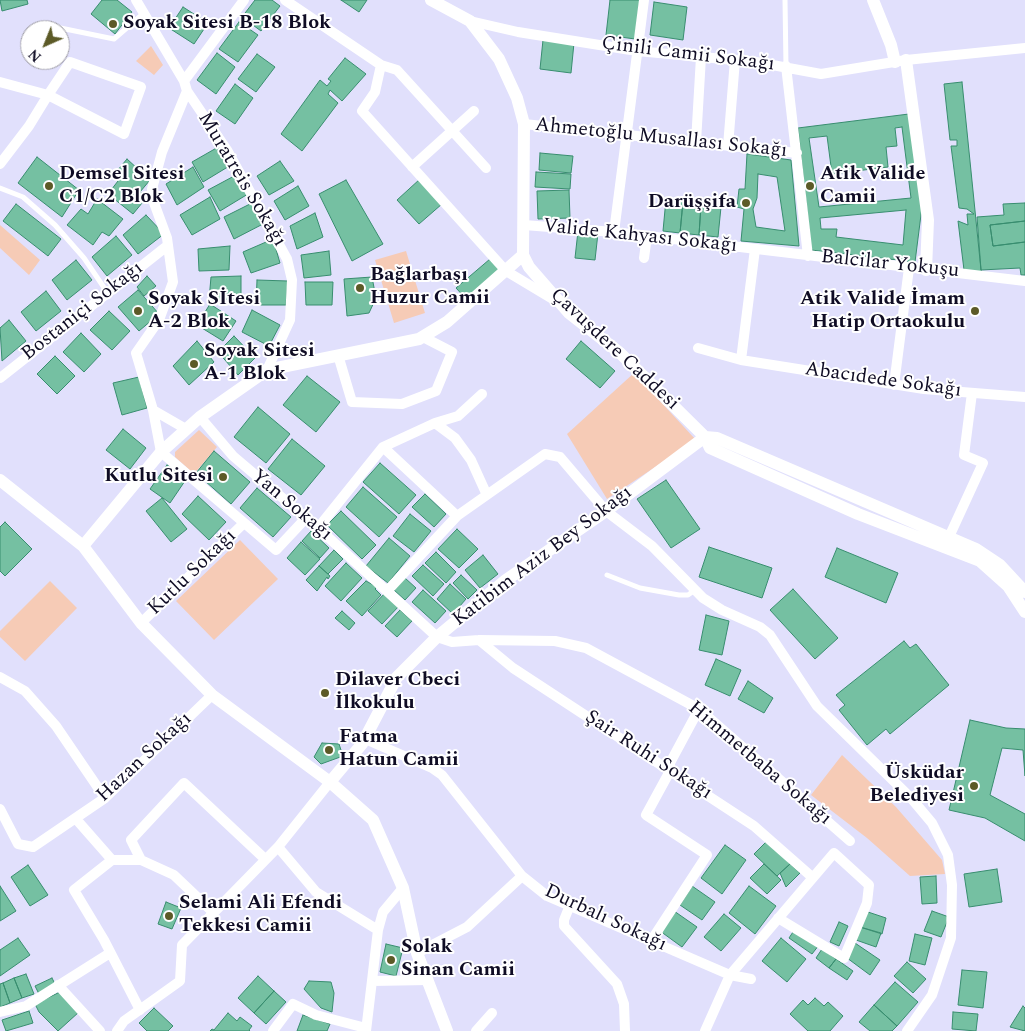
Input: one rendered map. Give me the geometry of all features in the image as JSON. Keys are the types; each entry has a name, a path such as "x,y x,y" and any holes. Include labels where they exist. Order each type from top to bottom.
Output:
{"street":[{"name":"Muratreis Sokağı","path":"136,0 185,86 227,150 287,259 292,280 290,320 267,370"},
{"name":"Bostaniçi Sokağı","path":"161,452 153,410 136,353 159,320 173,282 167,238 153,200 152,189 162,152 185,86 244,0"},
{"path":"285,0 381,65 398,70 486,168"},
{"path":"83,546 161,452 200,418 267,370 423,337 447,322 523,255 524,124 517,98 499,59 470,21 431,0"},
{"path":"614,232 644,0"},
{"path":"873,0 892,45 901,61 928,220 926,270"},
{"name":"Çinili Camii Sokağı","path":"470,21 518,32 638,51 786,66 822,74 901,61 1025,48"},
{"path":"696,142 702,57"},
{"path":"728,146 735,60"},
{"path":"0,82 48,95 124,134 141,87 70,62 48,95 29,126 0,164"},
{"path":"381,65 375,92 362,111 506,271 560,303"},
{"path":"786,66 808,256"},
{"path":"412,167 474,111"},
{"name":"Ahmetoğlu Musallası Sokağı","path":"524,124 797,153"},
{"name":"Valide Kahyası Sokağı","path":"524,225 614,232 756,250"},
{"path":"644,258 647,236"},
{"name":"Bostaniçi Sokağı","path":"0,378 167,246"},
{"path":"741,360 756,250"},
{"name":"Balcilar Yokuşu","path":"756,250 1025,280"},
{"name":"Çavuşdere Caddesi","path":"523,255 529,267 569,313 620,353 705,437 710,448 848,509 980,561 1021,589"},
{"path":"894,385 909,268"},
{"path":"338,356 352,402 402,404 436,391 452,352 423,337"},
{"name":"Abacıdede Sokağı","path":"698,348 741,360 894,385 1025,397"},
{"path":"948,537 983,464 964,455 972,393"},
{"path":"318,528 383,447 435,423 458,416 482,394"},
{"path":"153,410 186,429"},
{"name":"Yan Sokağı","path":"200,418 233,456 318,528 438,636"},
{"path":"435,423 455,438 471,460 486,493"},
{"name":"Çavuşdere Caddesi","path":"705,437 717,438 976,549 1000,565 1021,589 1025,612"},
{"name":"Katibim Aziz Bey Sokağı","path":"117,1031 124,1022 180,980 182,944 278,847 365,739 397,676 438,636 506,580 606,511 705,437"},
{"path":"383,447 457,516"},
{"path":"161,452 276,550 306,518"},
{"path":"388,590 457,516 486,493 545,454 560,457 606,511 652,546 712,605 755,624 770,635 817,706 921,809 942,839 951,870 952,938 932,995 907,1031"},
{"path":"0,480 83,546 141,623 212,695 330,782 373,820 403,888 418,953 447,1031"},
{"path":"848,509 855,497"},
{"name":"Kutlu Sokağı","path":"141,623 244,523"},
{"name":"Himmetbaba Sokağı","path":"438,636 452,642 478,640 555,641 586,648 699,709 850,841"},
{"name":"Şair Ruhi Sokağı","path":"478,640 513,668 754,826 812,877"},
{"path":"0,677 25,691 56,726 105,798"},
{"name":"Hazan Sokağı","path":"0,809 18,844 33,847 105,798 212,695"},
{"path":"651,941 707,855 646,815 670,771 670,763 699,709"},
{"name":"Durbalı Sokağı","path":"365,739 432,768 442,775 522,876 547,896 730,975 751,978"},
{"path":"140,860 131,840 184,783 265,859"},
{"path":"76,819 112,860"},
{"path":"278,847 316,892 378,930"},
{"path":"705,1031 730,975 812,877 834,853 869,885 866,903 844,958 778,918"},
{"path":"140,1010 74,890 112,860 140,860 174,874 214,913"},
{"path":"418,953 467,927 522,876"},
{"path":"273,1031 294,1004 316,1015 366,1029 378,930 384,912 403,888"},
{"path":"570,905 564,920 564,926 617,984 624,1004 625,1031"},
{"path":"0,1012 26,1006 110,953"},
{"path":"372,981 428,980"},
{"path":"58,985 100,1031"},
{"path":"476,1031 492,1013"}],"lane":[{"path":"785,0 786,66"},
{"path":"70,30 114,39 145,13"},
{"path":"0,188 23,197 55,225 84,258 107,292"},
{"path":"607,575 640,588 679,595 688,595 696,590"}],"shaded area":[{"path":"151,46 163,65 154,75 136,61"},
{"path":"0,225 40,260 29,275 0,248"},
{"path":"406,251 425,313 394,323 375,260"},
{"path":"634,373 696,440 607,499 567,434"},
{"path":"199,430 217,447 194,474 175,457 175,452"},
{"path":"240,540 278,579 214,640 176,601"},
{"path":"50,581 77,608 25,661 0,637 0,631"},
{"path":"842,755 896,807 942,860 945,874 910,876 867,838 811,795"}],"building":[{"path":"0,0 27,0 28,4 2,11"},
{"name":"Soyak Sitesi B-18 Blok","path":"102,0 117,0 132,12 115,34 91,14"},
{"path":"255,0 272,0 280,6 261,31 242,17"},
{"path":"341,0 367,0 359,12"},
{"path":"610,0 640,0 635,39 606,35"},
{"path":"654,2 687,7 683,40 650,35"},
{"path":"183,7 208,23 194,44 169,28"},
{"path":"239,22 258,35 238,62 219,49"},
{"path":"543,40 574,43 571,73 540,69"},
{"path":"217,53 235,67 216,94 197,80"},
{"path":"257,54 275,67 256,92 238,79"},
{"path":"345,58 366,74 342,101 330,90 328,94 338,103 302,151 281,134 320,80 327,86 331,81 328,79"},
{"path":"962,82 981,270 983,274 964,270 958,221 968,225 967,214 974,214 967,209 959,208 951,146 957,146 957,140 950,140 944,84"},
{"path":"235,84 253,98 235,124 216,111"},
{"name":"Atik Valide Camii","path":"909,114 922,207 915,262 811,250 798,128","holes":["902,127 911,198 819,207 809,138 827,136 832,174 888,167 886,147 897,146 895,128","906,210 903,245 836,237 837,229 821,229 820,218"]},
{"path":"220,146 231,165 203,182 192,162"},
{"path":"540,153 573,156 571,173 539,170"},
{"name":"Darüşşifa","path":"747,154 791,160 799,246 741,241 744,209 737,207 739,189 745,189","holes":["758,174 777,177 785,231 756,227 753,209 757,198"]},
{"name":"Demsel Sitesi C1/C2 Blok","path":"37,157 79,190 62,217 18,183"},
{"path":"127,159 150,180 140,192 147,197 133,214 108,194 118,181 112,177"},
{"path":"280,161 294,181 269,195 257,176"},
{"path":"193,167 204,187 177,205 166,184"},
{"path":"536,172 571,174 570,189 535,187"},
{"path":"236,175 248,194 220,211 208,190"},
{"path":"420,179 442,204 419,224 397,200"},
{"path":"346,180 383,244 352,261 319,194"},
{"path":"298,186 309,206 285,220 274,201"},
{"path":"569,190 570,218 538,219 537,191"},
{"path":"210,197 220,219 192,235 180,215"},
{"path":"97,199 123,219 109,236 102,232 93,245 67,225 81,209 88,214"},
{"path":"666,199 683,200 680,233 663,231"},
{"path":"252,203 263,224 234,239 224,217"},
{"path":"683,203 701,205 699,235 680,233"},
{"path":"1025,203 1025,221 990,225 993,246 1025,242 1025,275 1021,275 1020,268 981,270 977,217 1004,215 1003,204"},
{"path":"16,204 61,239 48,256 3,221"},
{"path":"701,205 721,207 718,237 699,235"},
{"path":"315,213 323,237 297,249 290,226"},
{"path":"146,215 164,234 138,254 123,235"},
{"path":"1025,221 1025,242 993,246 990,225"},
{"path":"578,231 598,233 595,260 575,258"},
{"path":"116,236 132,255 107,276 92,257"},
{"path":"273,239 280,263 251,273 243,252"},
{"path":"230,246 229,270 199,271 198,249"},
{"path":"329,251 331,275 304,278 301,255"},
{"path":"490,259 502,273 468,301 456,288"},
{"path":"76,260 92,280 67,300 52,280"},
{"path":"147,276 156,286 144,296 137,287"},
{"path":"241,276 241,299 209,300 211,277"},
{"name":"Bağlarbaşı Huzur Camii","path":"372,277 376,298 369,313 347,316 344,279"},
{"path":"257,280 288,281 286,305 256,305"},
{"path":"305,282 333,282 332,305 306,305"},
{"name":"Soyak Sİtesi A-2 Blok","path":"138,290 159,314 139,331 118,307"},
{"path":"46,291 61,311 36,331 21,312"},
{"path":"210,304 236,321 223,341 197,325"},
{"path":"252,310 280,325 269,346 242,332"},
{"path":"109,311 130,331 112,350 90,330"},
{"path":"9,320 26,341 2,361 0,328"},
{"path":"81,333 101,354 84,372 63,352"},
{"path":"234,336 255,358 238,375 218,352"},
{"name":"Soyak Sitesi A-1 Blok","path":"197,341 214,362 189,385 173,366"},
{"path":"581,341 615,371 600,388 566,359"},
{"path":"55,356 75,376 57,394 37,374"},
{"path":"307,376 340,402 316,432 283,405"},
{"path":"139,377 147,408 122,415 113,383"},
{"path":"258,407 290,434 266,463 234,437"},
{"path":"123,429 146,448 130,469 106,450"},
{"path":"292,439 325,466 301,495 268,469"},
{"name":"Kutlu Sitesi","path":"214,451 250,482 231,504 196,473"},
{"path":"380,463 416,495 399,514 363,482"},
{"path":"167,465 187,478 170,503 150,489"},
{"path":"666,480 700,529 671,548 637,499"},
{"path":"363,487 397,517 379,537 346,507"},
{"name":"Kutlu Sitesi","path":"257,488 291,517 273,537 240,508"},
{"path":"425,494 446,514 434,527 412,507"},
{"path":"198,496 226,522 209,540 182,514"},
{"path":"162,498 187,529 171,542 146,511"},
{"path":"341,511 376,545 362,559 327,525"},
{"path":"410,514 431,531 414,552 393,536"},
{"path":"5,522 32,549 5,576 0,571 0,527"},
{"path":"457,529 478,549 459,568 438,549"},
{"path":"311,531 329,548 320,558 302,541"},
{"path":"389,538 410,556 388,583 366,566"},
{"path":"301,542 320,559 305,575 287,558"},
{"path":"709,547 772,568 762,598 699,577"},
{"path":"837,548 898,573 886,603 825,577"},
{"path":"334,550 343,559 328,574 319,566"},
{"path":"436,552 456,572 446,583 425,563"},
{"path":"483,555 498,574 480,588 465,570"},
{"path":"346,563 362,578 341,601 325,586"},
{"path":"423,565 444,584 433,596 412,576"},
{"path":"319,566 330,576 328,579 327,577 317,591 306,580"},
{"path":"461,575 477,590 468,599 453,583"},
{"path":"405,578 416,588 405,600 394,590"},
{"path":"366,581 377,587 375,589 381,595 362,616 346,601"},
{"path":"450,584 466,599 453,614 437,599"},
{"path":"793,589 838,638 815,659 770,610"},
{"path":"423,590 446,611 435,623 412,602"},
{"path":"386,592 400,605 382,624 368,611"},
{"path":"400,610 412,621 397,637 385,626"},
{"path":"342,611 355,623 349,630 335,618"},
{"path":"706,615 729,621 722,655 699,650"},
{"path":"904,641 910,648 916,644 949,685 890,734 886,729 867,745 839,710 845,705 836,695"},
{"path":"716,659 741,670 730,696 705,685"},
{"path":"748,681 773,698 764,713 738,699"},
{"name":"Üsküdar Belediyesi","path":"970,720 1006,728 1025,729 1025,776 1023,750 1002,748 990,795 1025,814 1025,841 985,818 949,810"},
{"name":"Fatma Hatun Camii","path":"322,743 339,744 343,756 321,764 314,757"},
{"path":"767,841 790,864 777,876 754,854"},
{"path":"725,845 746,860 722,894 701,878"},
{"path":"764,864 781,880 767,894 750,878"},
{"path":"790,864 800,873 786,887 780,873"},
{"path":"28,865 48,895 30,906 11,877"},
{"path":"997,869 1002,902 969,907 964,874"},
{"path":"936,876 937,903 922,904 920,877"},
{"path":"0,886 16,911 0,921"},
{"path":"692,886 715,902 702,920 680,905"},
{"path":"749,886 776,906 755,934 729,913"},
{"name":"Selami Ali Efendi Tekkesi Camii","path":"166,902 181,908 172,929 158,924"},
{"path":"674,911 697,927 682,947 660,931"},
{"path":"865,911 886,918 882,934 860,927"},
{"path":"932,911 949,917 941,937 924,931"},
{"path":"724,914 741,928 721,951 704,937"},
{"path":"839,922 848,926 839,946 830,942"},
{"path":"860,927 881,933 876,947 856,940"},
{"path":"795,929 819,945 812,954 789,938"},
{"path":"915,934 932,938 925,965 909,961"},
{"path":"18,938 30,955 0,976 0,950"},
{"path":"781,938 806,959 787,982 762,961"},
{"path":"852,941 880,960 870,975 843,955"},
{"name":"Solak Sinan Camii","path":"386,944 403,948 396,976 380,972"},
{"path":"822,949 836,959 829,968 816,958"},
{"path":"836,959 853,971 847,980 829,968"},
{"path":"907,962 926,979 913,993 894,976"},
{"path":"962,970 987,972 983,1008 958,1005"},
{"path":"26,974 34,994 22,998 14,978"},
{"path":"258,976 274,991 254,1013 238,998"},
{"path":"14,978 22,998 10,1003 3,983"},
{"path":"52,978 56,986 39,994 35,986"},
{"path":"309,981 331,982 334,993 332,1012 321,1008 304,989"},
{"path":"895,982 918,1002 897,1026 874,1005"},
{"path":"3,983 10,1003 0,1007 0,984"},
{"path":"274,991 286,1002 266,1024 254,1013"},
{"path":"60,992 79,1012 58,1031 39,1012 35,1004"},
{"path":"815,998 824,1006 828,1002 843,1016 830,1031 808,1031 790,1014 803,1000 808,1005"},
{"path":"874,1005 897,1026 892,1031 870,1031 859,1022"},
{"path":"1023,1006 1025,1008 1025,1031 1010,1027"},
{"path":"154,1008 173,1026 168,1031 147,1031 139,1023"},
{"path":"29,1011 33,1023 6,1031 2,1020"},
{"path":"953,1012 978,1014 976,1031 952,1029"},
{"path":"228,1013 237,1021 240,1017 252,1026 250,1031 210,1031 214,1030"},
{"path":"303,1015 330,1024 327,1031 297,1031"}],"place":[{"name":"Soyak Sitesi B-18 Blok","path":"113,24"},
{"name":"Demsel Sitesi C1/C2 Blok","path":"49,186"},
{"name":"Atik Valide Camii","path":"810,186"},
{"name":"Darüşşifa","path":"746,203"},
{"name":"Bağlarbaşı Huzur Camii","path":"360,288"},
{"name":"Soyak Sİtesi A-2 Blok","path":"138,311"},
{"name":"Atik Valide İmam Hatip Ortaokulu","path":"975,311"},
{"name":"Soyak Sitesi A-1 Blok","path":"194,364"},
{"name":"Kutlu Sitesi","path":"223,477"},
{"name":"Dilaver Cbeci İlkokulu","path":"325,693"},
{"name":"Fatma Hatun Camii","path":"329,750"},
{"name":"Üsküdar Belediyesi","path":"974,786"},
{"name":"Selami Ali Efendi Tekkesi Camii","path":"169,916"},
{"name":"Solak Sinan Camii","path":"391,960"}]}
